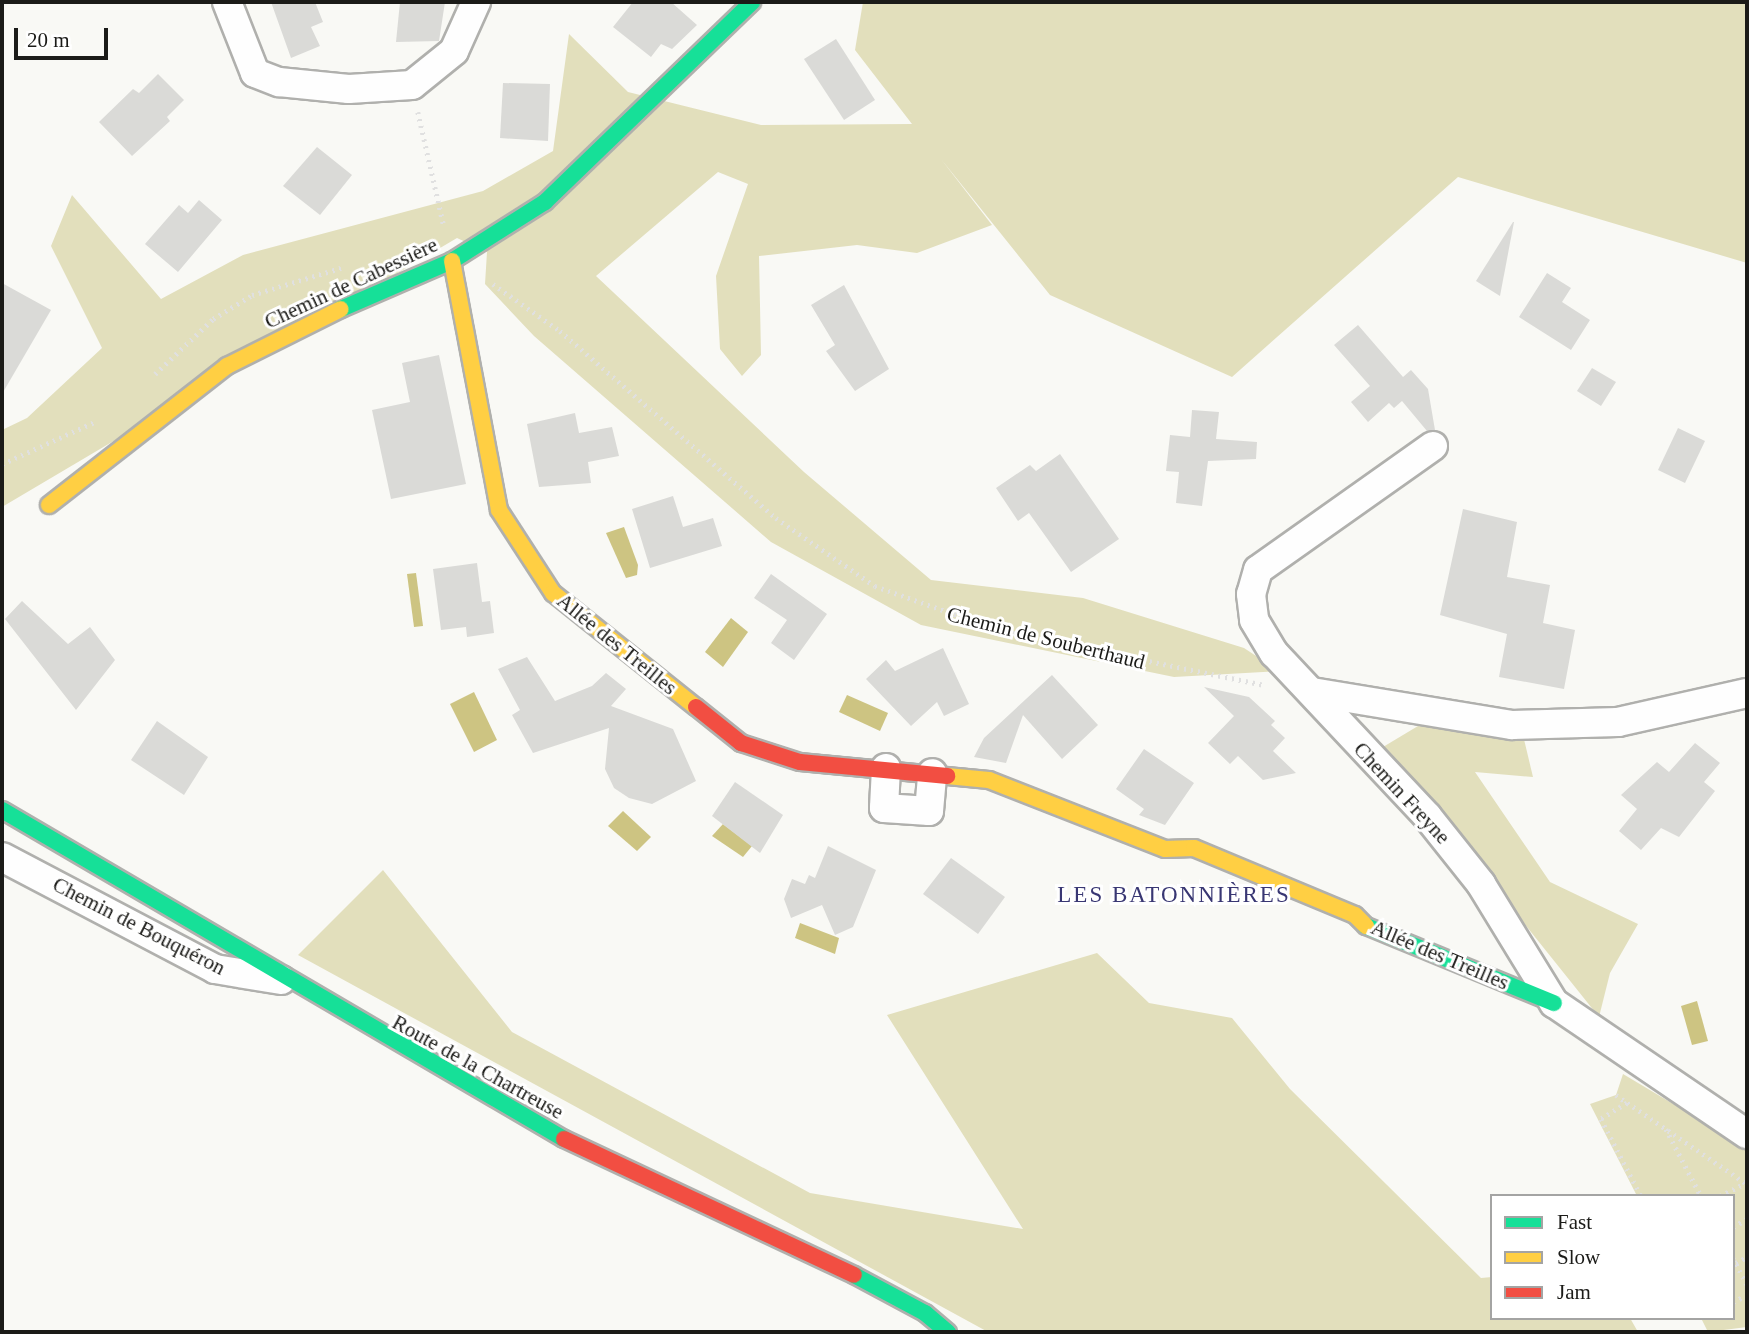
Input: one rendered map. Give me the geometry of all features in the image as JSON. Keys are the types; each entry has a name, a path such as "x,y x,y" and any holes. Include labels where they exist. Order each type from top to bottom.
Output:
{"street":[{"path":"227,2 254,73 279,82 349,89 412,85 454,51 476,2"},
{"name":"Chemin de Cabessière","path":"49,506 227,366 323,316 452,261 583,171 708,39 752,2"},
{"name":"Allée des Treilles","path":"452,261 499,510 553,593 741,743 800,762 886,768 989,780 1165,849 1194,848 1355,915 1371,930 1554,1003"},
{"name":"Chemin Freyne","path":"1433,446 1258,570 1251,594 1254,620 1274,653 1427,816 1481,884 1554,1003 1747,1134"},
{"path":"1312,692 1512,724 1618,722 1747,693"},
{"path":"886,768 884,808 929,811 932,773"},
{"name":"Route de la Chartreuse","path":"2,810 281,981 600,1159 787,1248 818,1256 925,1313 948,1332"},
{"name":"Chemin de Bouquéron","path":"2,856 215,969 281,981"}],"path":[{"path":"412,85 441,213"},
{"name":"Chemin de Souberthaud","path":"452,261 560,331 724,476 834,563 875,586 999,630 1223,680 1312,692"},
{"path":"1616,1095 1746,1184"},
{"path":"1627,1103 1601,1119 1641,1194"},
{"path":"1666,1129 1700,1194"},
{"path":"1724,1194 1746,1184"},
{"path":"1747,1257 1735,1260 1747,1284"}],"shaded area":[{"path":"863,2 1747,2 1747,263 1458,177 1232,377 1050,295 941,159 992,225 917,253 857,245 759,256 761,355 742,376 720,349 716,276 748,184 718,172 596,276 804,472 931,580 1083,598 1244,648 1279,671 1174,677 921,625 771,542 534,336 485,284 487,252 457,238 2,507 2,430 27,418 102,348 51,246 72,195 161,299 243,255 483,191 553,151 569,34 628,92 761,125 912,124 855,50"},
{"path":"624,527 638,565 637,575 626,578 606,533"},
{"path":"416,573 423,626 414,627 407,574"},
{"path":"731,618 748,632 723,667 705,652"},
{"path":"474,692 497,740 474,752 450,704"},
{"path":"847,695 888,713 880,731 839,712"},
{"path":"1418,726 1522,731 1533,777 1475,772 1550,882 1638,924 1610,973 1599,1017 1383,747"},
{"path":"623,811 651,837 637,851 608,826"},
{"path":"723,824 752,846 743,857 712,836"},
{"path":"383,870 512,1032 810,1193 1023,1229 887,1015 1097,953 1149,1003 1232,1018 1290,1089 1481,1278 1490,1277 1490,1320 1631,1320 1638,1332 988,1332 298,955"},
{"path":"800,923 839,938 835,954 795,938"},
{"path":"1697,1001 1708,1041 1692,1045 1681,1006"},
{"path":"1623,1074 1747,1148 1747,1327 1708,1332 1702,1320 1735,1320 1735,1194 1636,1194 1590,1104 1616,1095"}],"building":[{"path":"271,2 315,2 323,22 311,27 320,46 291,58"},
{"path":"400,2 445,2 439,41 396,42"},
{"path":"633,2 671,2 697,25 672,49 661,44 651,57 613,27"},
{"path":"836,39 875,100 844,120 804,59"},
{"path":"158,74 184,100 167,117 170,121 132,156 99,122 133,89 139,93"},
{"path":"503,83 550,84 548,141 500,138"},
{"path":"317,147 352,175 320,215 283,186"},
{"path":"199,200 222,220 178,272 145,244 179,205 188,213"},
{"path":"1514,222 1500,296 1476,281"},
{"path":"1547,273 1571,288 1562,302 1590,320 1571,350 1519,317"},
{"path":"2,283 51,310 2,394"},
{"path":"844,285 889,369 855,391 826,351 835,345 811,305"},
{"path":"1358,325 1403,377 1411,370 1428,389 1435,430 1427,431 1402,401 1394,408 1389,403 1368,422 1351,402 1370,386 1334,345"},
{"path":"439,355 466,484 391,499 372,410 410,402 402,363"},
{"path":"1592,368 1616,382 1601,406 1577,391"},
{"path":"1192,410 1219,412 1216,439 1257,442 1256,459 1208,461 1202,506 1176,503 1179,472 1166,471 1170,435 1190,437"},
{"path":"575,413 579,433 612,427 619,456 588,462 591,483 539,487 527,424"},
{"path":"1678,428 1705,441 1685,483 1658,470"},
{"path":"1060,454 1119,539 1071,572 1029,513 1018,521 996,488 1030,465 1036,471"},
{"path":"673,496 683,527 713,518 722,546 650,568 632,509"},
{"path":"1463,509 1517,522 1507,577 1550,585 1543,623 1575,630 1564,689 1499,677 1507,634 1440,615"},
{"path":"477,563 482,602 490,601 494,633 467,637 466,627 441,630 433,569"},
{"path":"771,574 827,614 794,660 771,643 787,620 754,598"},
{"path":"22,601 68,644 90,627 115,660 76,710 5,619"},
{"path":"943,648 969,704 944,716 937,702 911,726 866,679 886,660 895,671"},
{"path":"527,657 555,701 592,686 606,673 626,689 611,706 673,729 696,781 652,804 629,798 614,788 605,769 609,728 533,753 512,715 520,710 498,669"},
{"path":"1052,675 1098,725 1062,759 1023,715 1006,763 974,757 984,738"},
{"path":"1204,687 1249,697 1275,721 1271,725 1285,738 1273,751 1296,773 1263,780 1238,756 1230,764 1208,743 1234,716"},
{"path":"157,721 208,757 184,795 131,760"},
{"path":"1695,743 1720,763 1704,782 1715,791 1679,837 1661,828 1641,850 1619,831 1637,809 1621,795 1657,762 1669,772"},
{"path":"1144,749 1194,783 1165,825 1139,815 1144,809 1116,789"},
{"path":"735,782 783,815 760,853 712,816"},
{"path":"828,846 876,870 853,927 835,935 822,905 791,918 784,899 792,879 805,884 809,875 815,878"},
{"path":"951,858 1005,897 978,934 923,894"}],"traffic: fast":[{"path":"341,309 452,261 545,202 752,2"},
{"path":"2,810 564,1139"},
{"path":"1366,926 1554,1003"},
{"path":"854,1275 925,1313 948,1332"}],"traffic: slow":[{"path":"452,261 499,510 553,593 696,707"},
{"path":"49,505 227,366 341,309"},
{"path":"947,776 989,780 1165,849 1194,848 1355,915 1366,926"}],"traffic: jam":[{"path":"696,707 741,743 800,762 947,776"},
{"path":"564,1139 854,1275"}],"district":[{"name":"LES BATONNIÈRES","path":"1174,895"}]}
